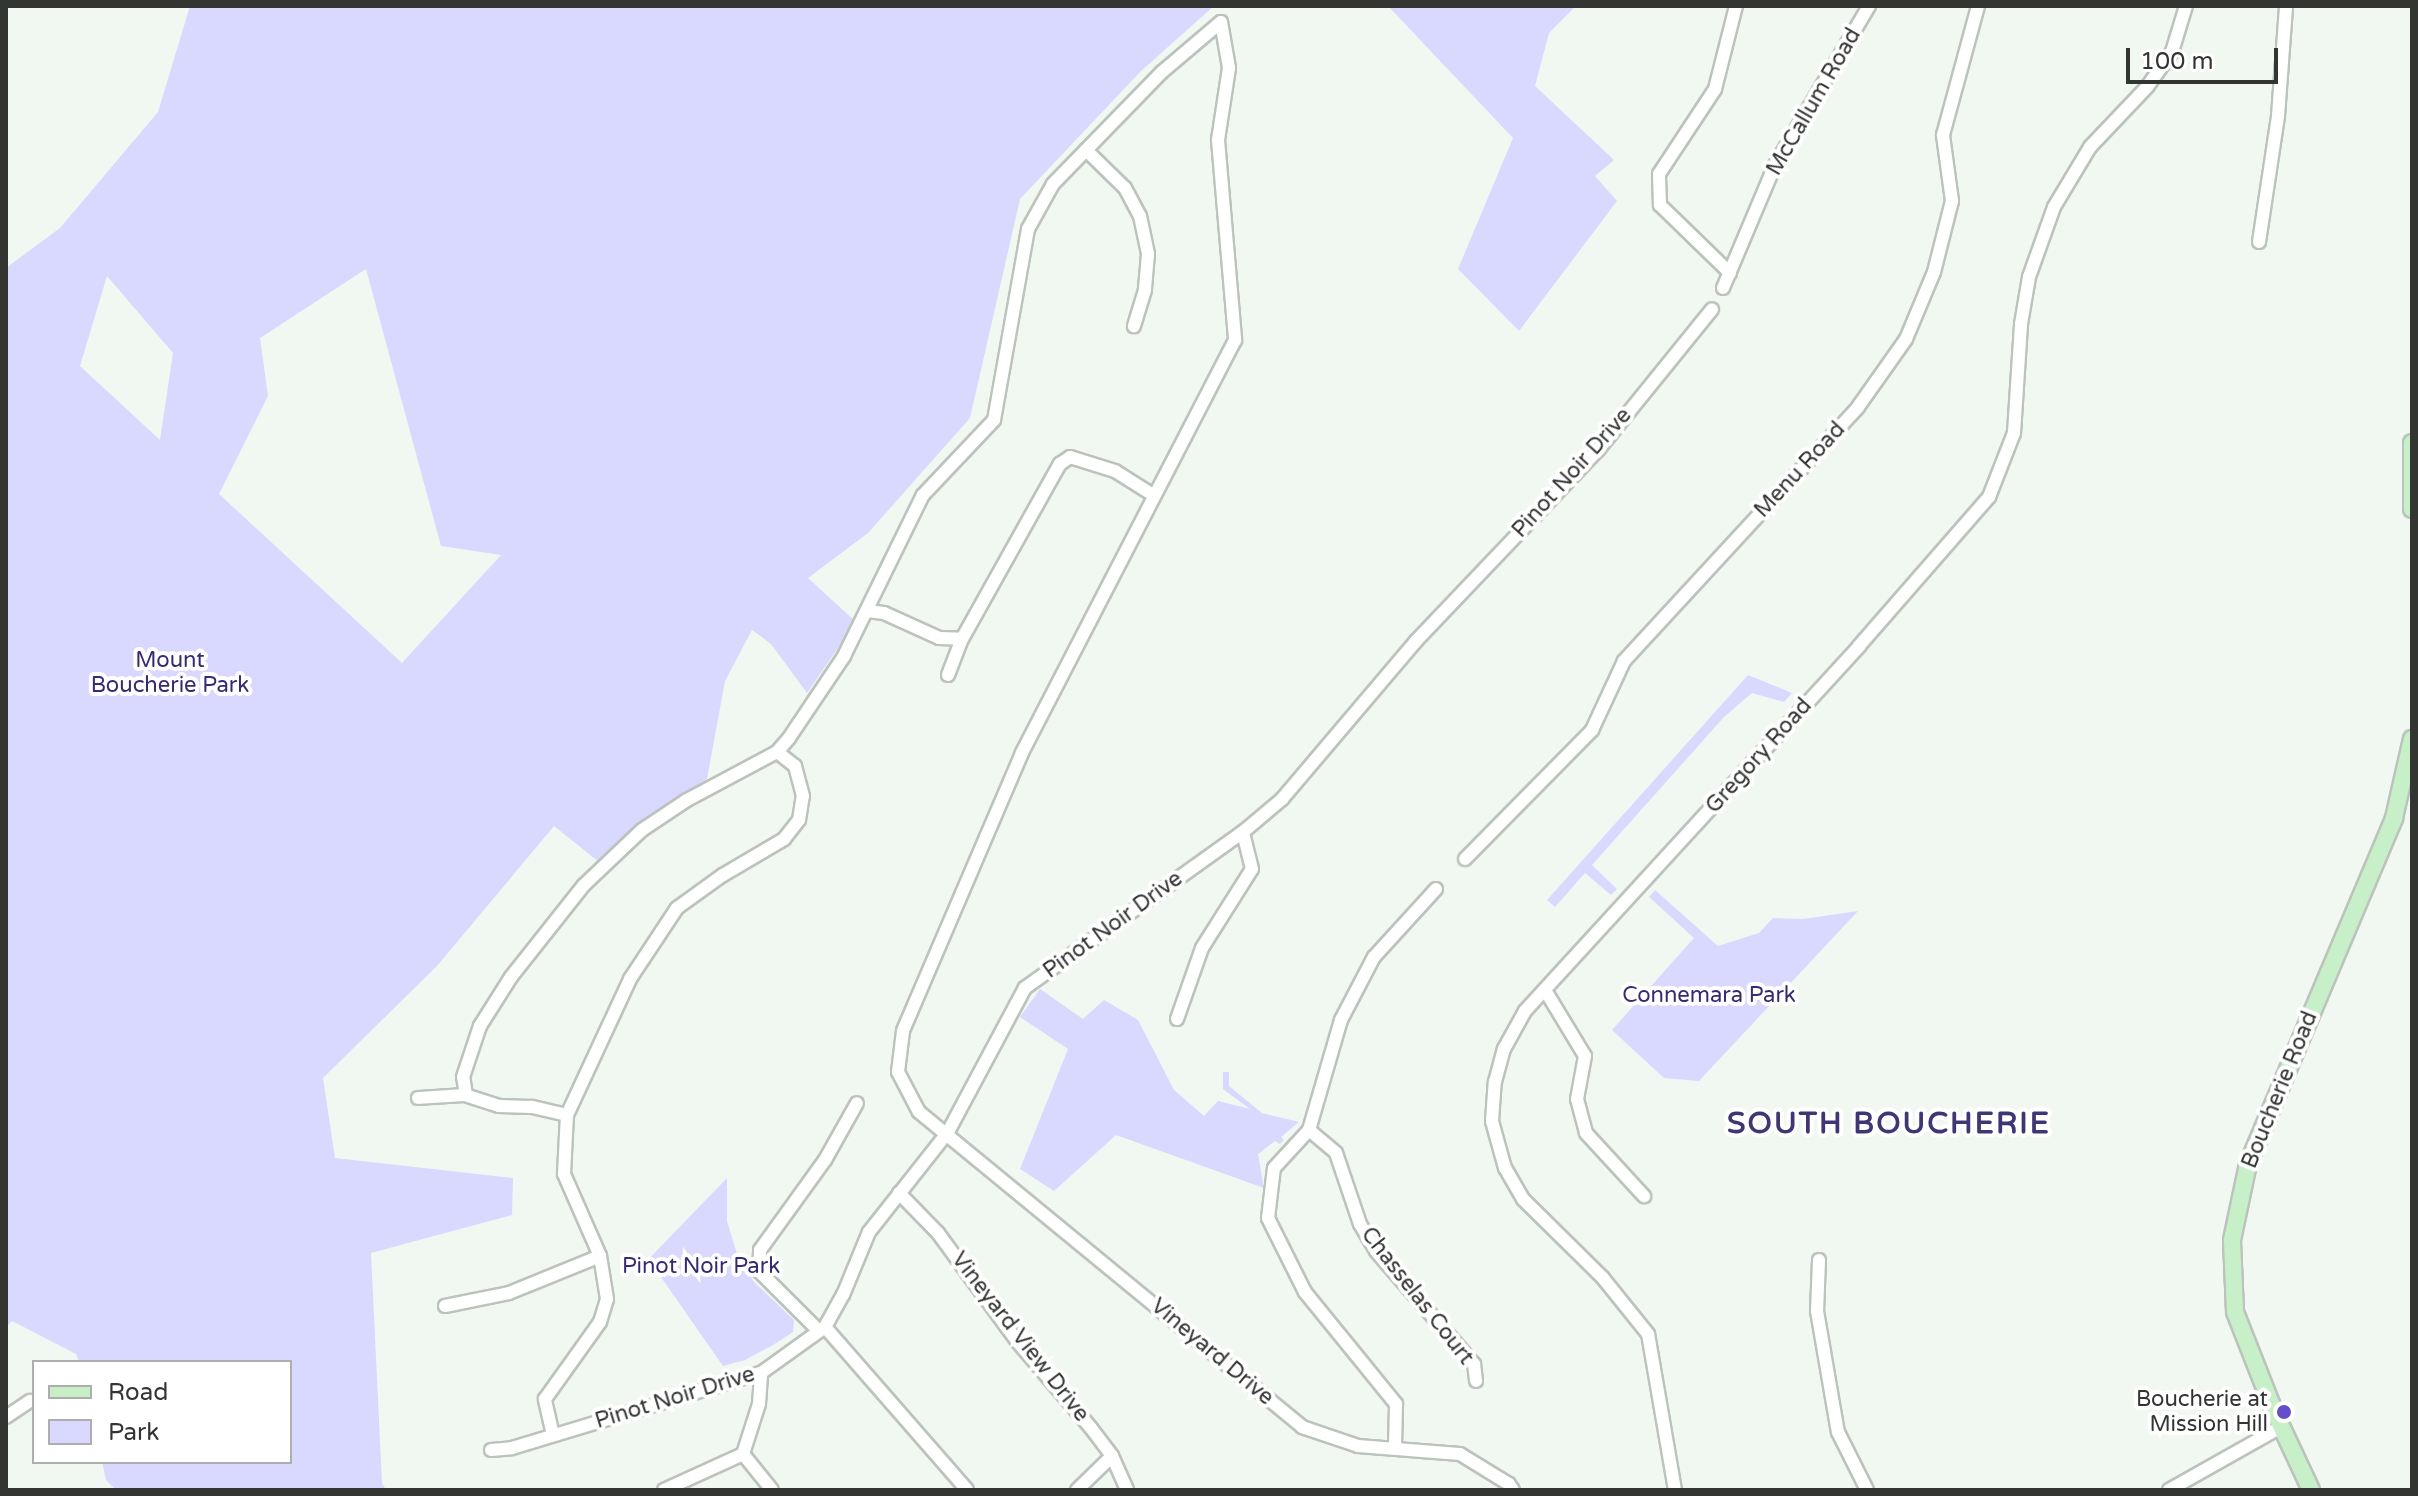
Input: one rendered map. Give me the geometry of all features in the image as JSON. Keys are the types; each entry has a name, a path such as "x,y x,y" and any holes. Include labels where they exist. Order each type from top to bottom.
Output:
{"main road":[{"path":"2412,443 2412,509"},
{"name":"Boucherie Road","path":"2311,1490 2281,1427 2235,1312 2232,1240 2248,1164 2394,818 2412,739"}],"street":[{"path":"1730,273 1660,205 1659,174 1715,89 1736,6"},
{"name":"McCallum Road","path":"1723,288 1775,165 1869,6"},
{"name":"Menu Road","path":"1465,859 1592,730 1624,661 1858,407 1906,339 1934,272 1952,201 1943,135 1978,6"},
{"name":"Gregory Road","path":"1675,1490 1648,1334 1603,1278 1523,1199 1505,1168 1492,1121 1495,1082 1504,1049 1525,1011 1859,646 1989,497 2014,433 2021,324 2029,277 2054,207 2090,147 2147,87 2172,52 2186,6"},
{"path":"2259,242 2278,116 2286,6"},
{"name":"Vineyard Drive","path":"1086,150 1162,72 1221,22 1229,68 1218,140 1235,340 1022,753 903,1031 898,1072 919,1112 948,1132 1302,1427 1358,1446 1395,1446 1460,1454 1513,1490"},
{"path":"466,1095 465,1067 480,1026 511,977 584,885 642,830 687,800 777,752 844,656 923,495 994,420 1028,229 1053,184 1086,150 1125,188 1140,216 1148,254 1145,290 1134,326"},
{"name":"Pinot Noir Drive","path":"491,1450 553,1435 761,1373 822,1329 843,1295 869,1232 948,1132 1025,988 1243,832 1282,799 1416,641 1598,450 1712,309"},
{"path":"948,675 962,639 1060,464 1070,457 1115,471 1153,495"},
{"path":"867,611 884,613 939,638 962,639"},
{"path":"553,1435 545,1399 600,1322 607,1299 600,1256 564,1174 567,1115 630,979 677,908 723,875 784,839 799,820 803,796 795,766 777,752"},
{"path":"1177,1019 1202,948 1252,869 1243,832"},
{"path":"1395,1446 1396,1404 1305,1292 1268,1218 1274,1168 1309,1130 1341,1020 1374,957 1436,889"},
{"path":"1545,990 1585,1056 1577,1099 1586,1133 1644,1196"},
{"path":"418,1098 466,1095 499,1106 531,1107 567,1115"},
{"path":"857,1103 825,1160 760,1250 759,1271 822,1329 967,1490"},
{"name":"Chasselas Court","path":"1309,1130 1336,1153 1360,1224 1376,1251 1474,1364 1476,1381"},
{"name":"Vineyard View Drive","path":"899,1193 938,1233 1017,1341 1112,1456 1127,1490"},
{"path":"445,1306 509,1293 600,1256"},
{"path":"1819,1260 1817,1311 1838,1432 1867,1490"},
{"path":"664,1490 743,1454 759,1404 761,1373"},
{"path":"6,1417 30,1401"},
{"path":"2169,1490 2281,1427"},
{"path":"743,1454 772,1490"},
{"path":"1077,1490 1112,1456"}],"green space":[{"name":"Mount Boucherie Park","path":"190,6 1214,6 1141,71 1020,199 970,418 868,533 808,578 856,622 807,693 771,644 752,630 725,681 707,779 647,819 599,862 554,826 437,966 323,1078 335,1158 513,1178 512,1215 371,1253 382,1483 386,1490 116,1490 106,1480 102,1464 292,1464 292,1360 78,1360 76,1354 12,1321 6,1327 6,268 60,228 158,112","holes":["366,269 441,546 501,555 402,663 219,494 268,396 260,338","107,276 173,353 160,440 80,366"]},
{"path":"1388,6 1576,6 1549,33 1535,86 1614,160 1595,176 1617,201 1519,331 1458,269 1513,138"},
{"path":"1748,675 1792,693 1784,702 1752,693 1724,717 1592,865 1617,889 1611,895 1585,873 1555,907 1547,900"},
{"name":"Connemara Park","path":"1655,890 1718,946 1759,933 1773,918 1803,919 1858,911 1699,1081 1664,1078 1612,1030 1694,938 1649,897"},
{"path":"1040,989 1083,1019 1104,1000 1138,1020 1174,1090 1204,1116 1218,1101 1250,1109 1223,1089 1223,1072 1229,1072 1229,1086 1262,1113 1299,1122 1281,1137 1284,1140 1280,1144 1275,1141 1258,1154 1264,1188 1116,1135 1054,1191 1020,1169 1068,1049 1020,1017"},
{"name":"Pinot Noir Park","path":"727,1178 727,1221 737,1254 754,1282 794,1320 793,1332 773,1345 745,1360 723,1366 656,1270 641,1267"}],"place":[{"name":"Boucherie at Mission Hill","path":"2284,1412"}],"district":[{"name":"SOUTH BOUCHERIE","path":"1889,1124"}]}
